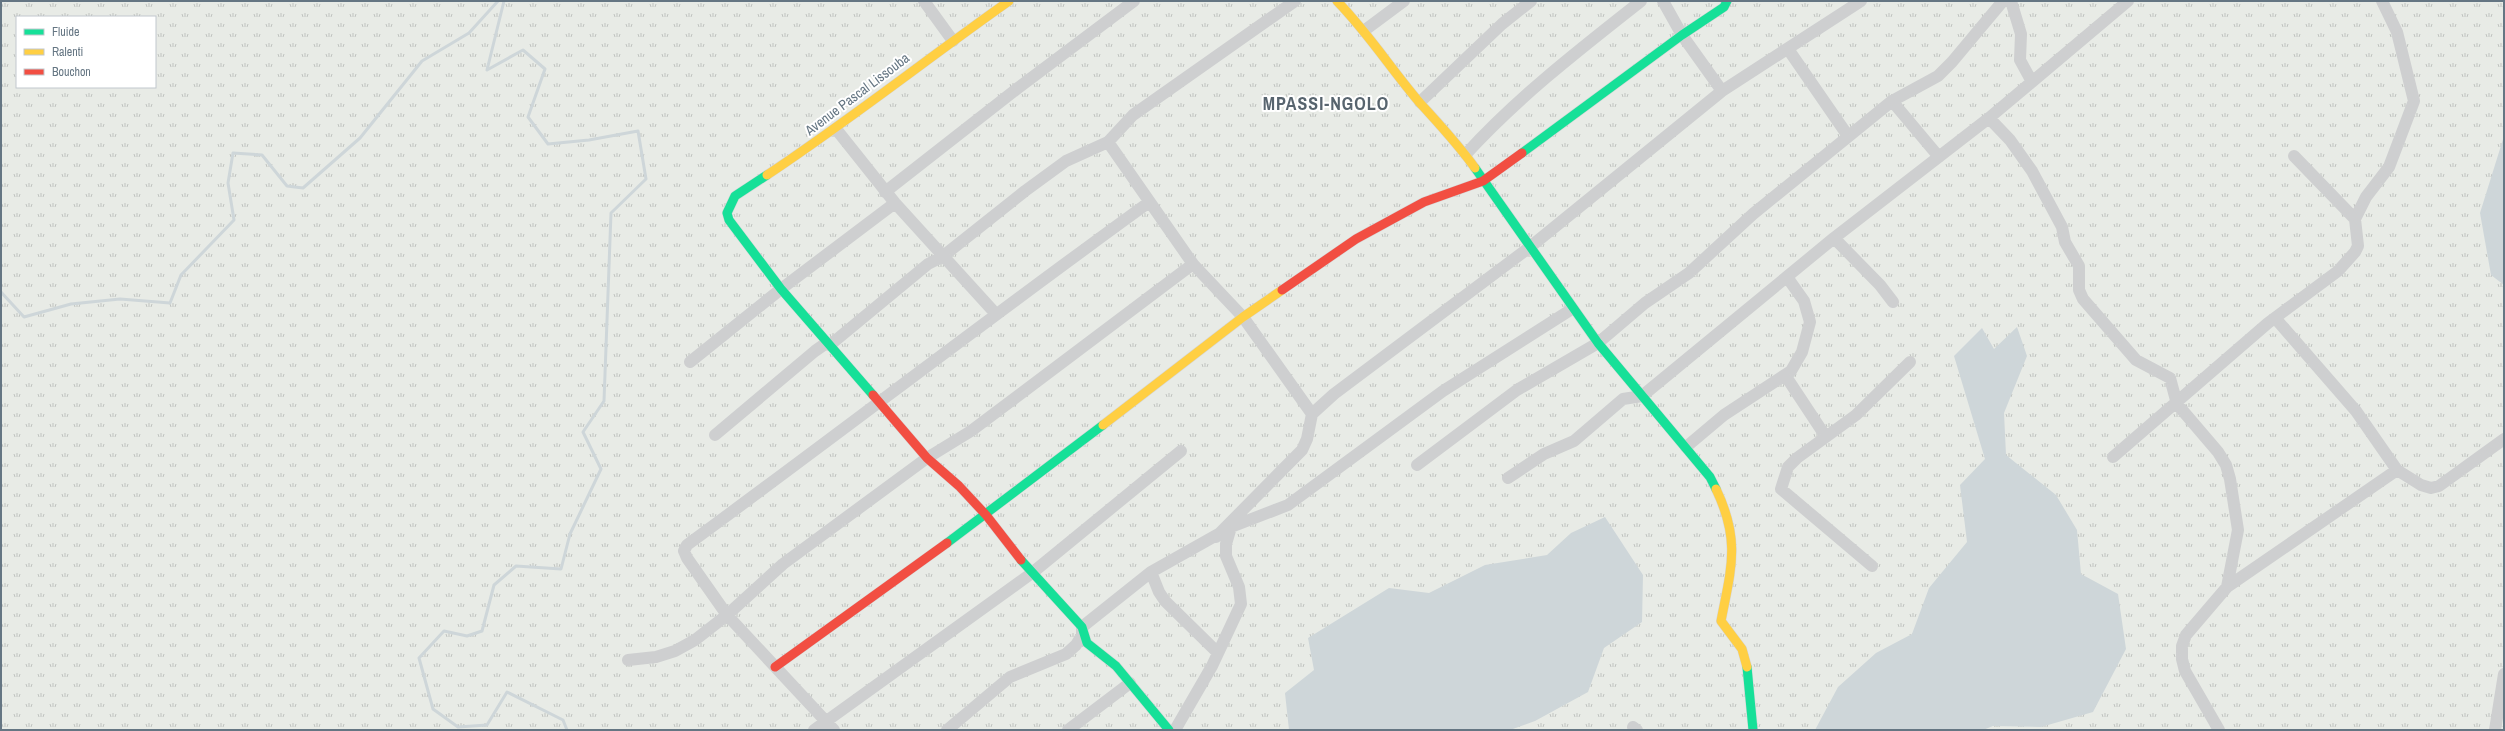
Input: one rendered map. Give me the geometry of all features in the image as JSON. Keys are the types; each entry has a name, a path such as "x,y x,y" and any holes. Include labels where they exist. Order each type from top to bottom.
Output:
{"street":[{"path":"924,1 953,41"},
{"name":"Avenue Pascal Lissouba","path":"781,288 729,220 727,212 735,196 836,129 953,41 1010,1"},
{"path":"885,192 1018,88 1134,1"},
{"path":"715,435 815,351 825,344 830,345 928,264 942,257 1025,191 1066,161 1108,142 1133,115 1295,1"},
{"path":"1337,1 1365,30 1420,102 1466,154 1483,181 1572,309 1598,343 1710,477 1724,506 1733,558 1721,622 1723,627 1738,643 1746,660 1749,709 1753,730"},
{"path":"1365,30 1404,1"},
{"path":"1420,102 1502,24 1531,1"},
{"path":"1466,154 1495,123 1537,86 1641,1"},
{"path":"1663,1 1682,35 1722,91"},
{"path":"775,667 986,515 1242,317 1356,239 1424,202 1483,181 1682,35 1724,7 1727,1"},
{"path":"1216,537 1302,450 1307,439 1312,414 1334,394 1530,247 1722,91 1861,1"},
{"path":"1417,465 1518,390 1598,343 1645,303 1689,273 1753,214 1821,161 1848,136 1892,101 1938,76 1946,69 2003,1"},
{"path":"2011,1 2021,34 2020,60 2032,82"},
{"path":"1508,478 1544,454 1574,441 1623,399 1642,396 1834,238 1989,118 2128,1"},
{"path":"2113,457 2177,404 2268,323 2276,319 2346,263 2358,246 2355,219 2366,197 2390,167 2414,101 2397,32 2382,1"},
{"path":"1788,49 1848,136"},
{"path":"1892,101 1939,156"},
{"path":"1989,118 2023,156 2059,222 2068,248 2079,266 2079,290 2083,299 2136,360 2170,378 2177,404 2218,452 2226,465 2230,479 2238,530 2227,586"},
{"path":"836,129 894,203 995,313"},
{"path":"1108,142 1148,203 1193,264 1242,317 1312,414"},
{"path":"2294,156 2355,219"},
{"path":"690,362 781,288 894,203"},
{"path":"834,730 726,615 687,558 684,551 687,545 880,402 995,313 1148,203"},
{"path":"1834,238 1880,285 1893,302"},
{"path":"628,660 656,657 675,651 695,640 726,615 783,564 927,458 972,431 1193,264"},
{"path":"1686,447 1724,415 1791,371 1802,352 1810,322 1804,301 1786,277"},
{"path":"781,288 927,458 959,486 986,515 1032,573 1082,627 1087,643 1116,666 1169,730"},
{"path":"947,730 1010,677 1066,654 1079,640 1082,627 1151,572 1216,537 1231,527 1288,505 1443,391 1572,309"},
{"path":"2276,319 2356,411 2396,470 2421,485 2431,488 2439,486 2504,439"},
{"path":"1872,566 1781,489 1788,467 1797,458 1856,415 1910,362"},
{"path":"1785,375 1826,437"},
{"path":"814,730 1032,573 1181,451"},
{"path":"2218,730 2185,671 2182,659 2182,646 2186,635 2194,623 2227,586 2396,470"},
{"path":"1175,730 1218,653 1241,599 1239,586 1226,556 1226,544 1231,527"},
{"path":"1151,572 1159,592 1165,601 1218,653"},
{"path":"2495,730 2504,674"},
{"path":"1068,730 1130,683"}],"green space":[{"path":"1,1 2504,1 2504,730 1,730"}],"shaded area":[{"path":"2504,136 2504,285 2491,275 2480,213"},
{"path":"2017,327 2027,356 2004,413 2006,455 2056,495 2077,530 2081,574 2118,594 2126,649 2093,712 2041,727 1993,726 1983,730 1815,730 1838,687 1876,653 1912,634 1929,588 1967,542 1960,485 1985,459 1954,356 1982,328 1994,349"},
{"path":"1605,517 1643,575 1642,622 1604,648 1588,692 1535,721 1510,730 1289,730 1285,693 1314,670 1308,638 1389,588 1429,593 1485,565 1547,555 1571,533"}],"waterway":[{"path":"1,292 24,317 71,304 120,299 170,303 181,275 234,220 228,183 233,153 262,155 287,186 303,188 360,138 422,61 469,33 498,1"},
{"path":"504,1 487,70 523,50 545,69 528,117 548,144 589,140 638,131 646,179 611,213 604,401 583,432 601,469 570,534 561,569 516,566 494,585 482,631 467,636 444,631 419,658 433,709 458,727 487,725 507,692 563,720 567,730"}],"traffic: fast":[{"path":"1522,153 1682,35 1724,7 1727,1"},
{"path":"1475,168 1598,343 1710,477 1716,489"},
{"path":"767,175 735,196 727,213 729,220 781,289 873,395"},
{"path":"947,543 1103,425"},
{"path":"1021,560 1082,627 1087,643 1116,666 1169,730"},
{"path":"1747,667 1753,730"}],"traffic: slow":[{"path":"767,175 828,133 1009,1"},
{"path":"1337,1 1349,13 1409,90 1455,142 1475,168"},
{"path":"1103,425 1243,317 1282,290"},
{"path":"1716,489 1724,507 1729,524 1732,555 1721,621 1742,649 1747,667"}],"traffic: jam":[{"path":"1282,290 1356,239 1424,202 1483,181 1522,153"},
{"path":"873,395 927,458 959,486 986,515 1021,560"},
{"path":"775,667 947,543"}],"district":[{"name":"MPASSI-NGOLO","path":"1326,104"}]}
